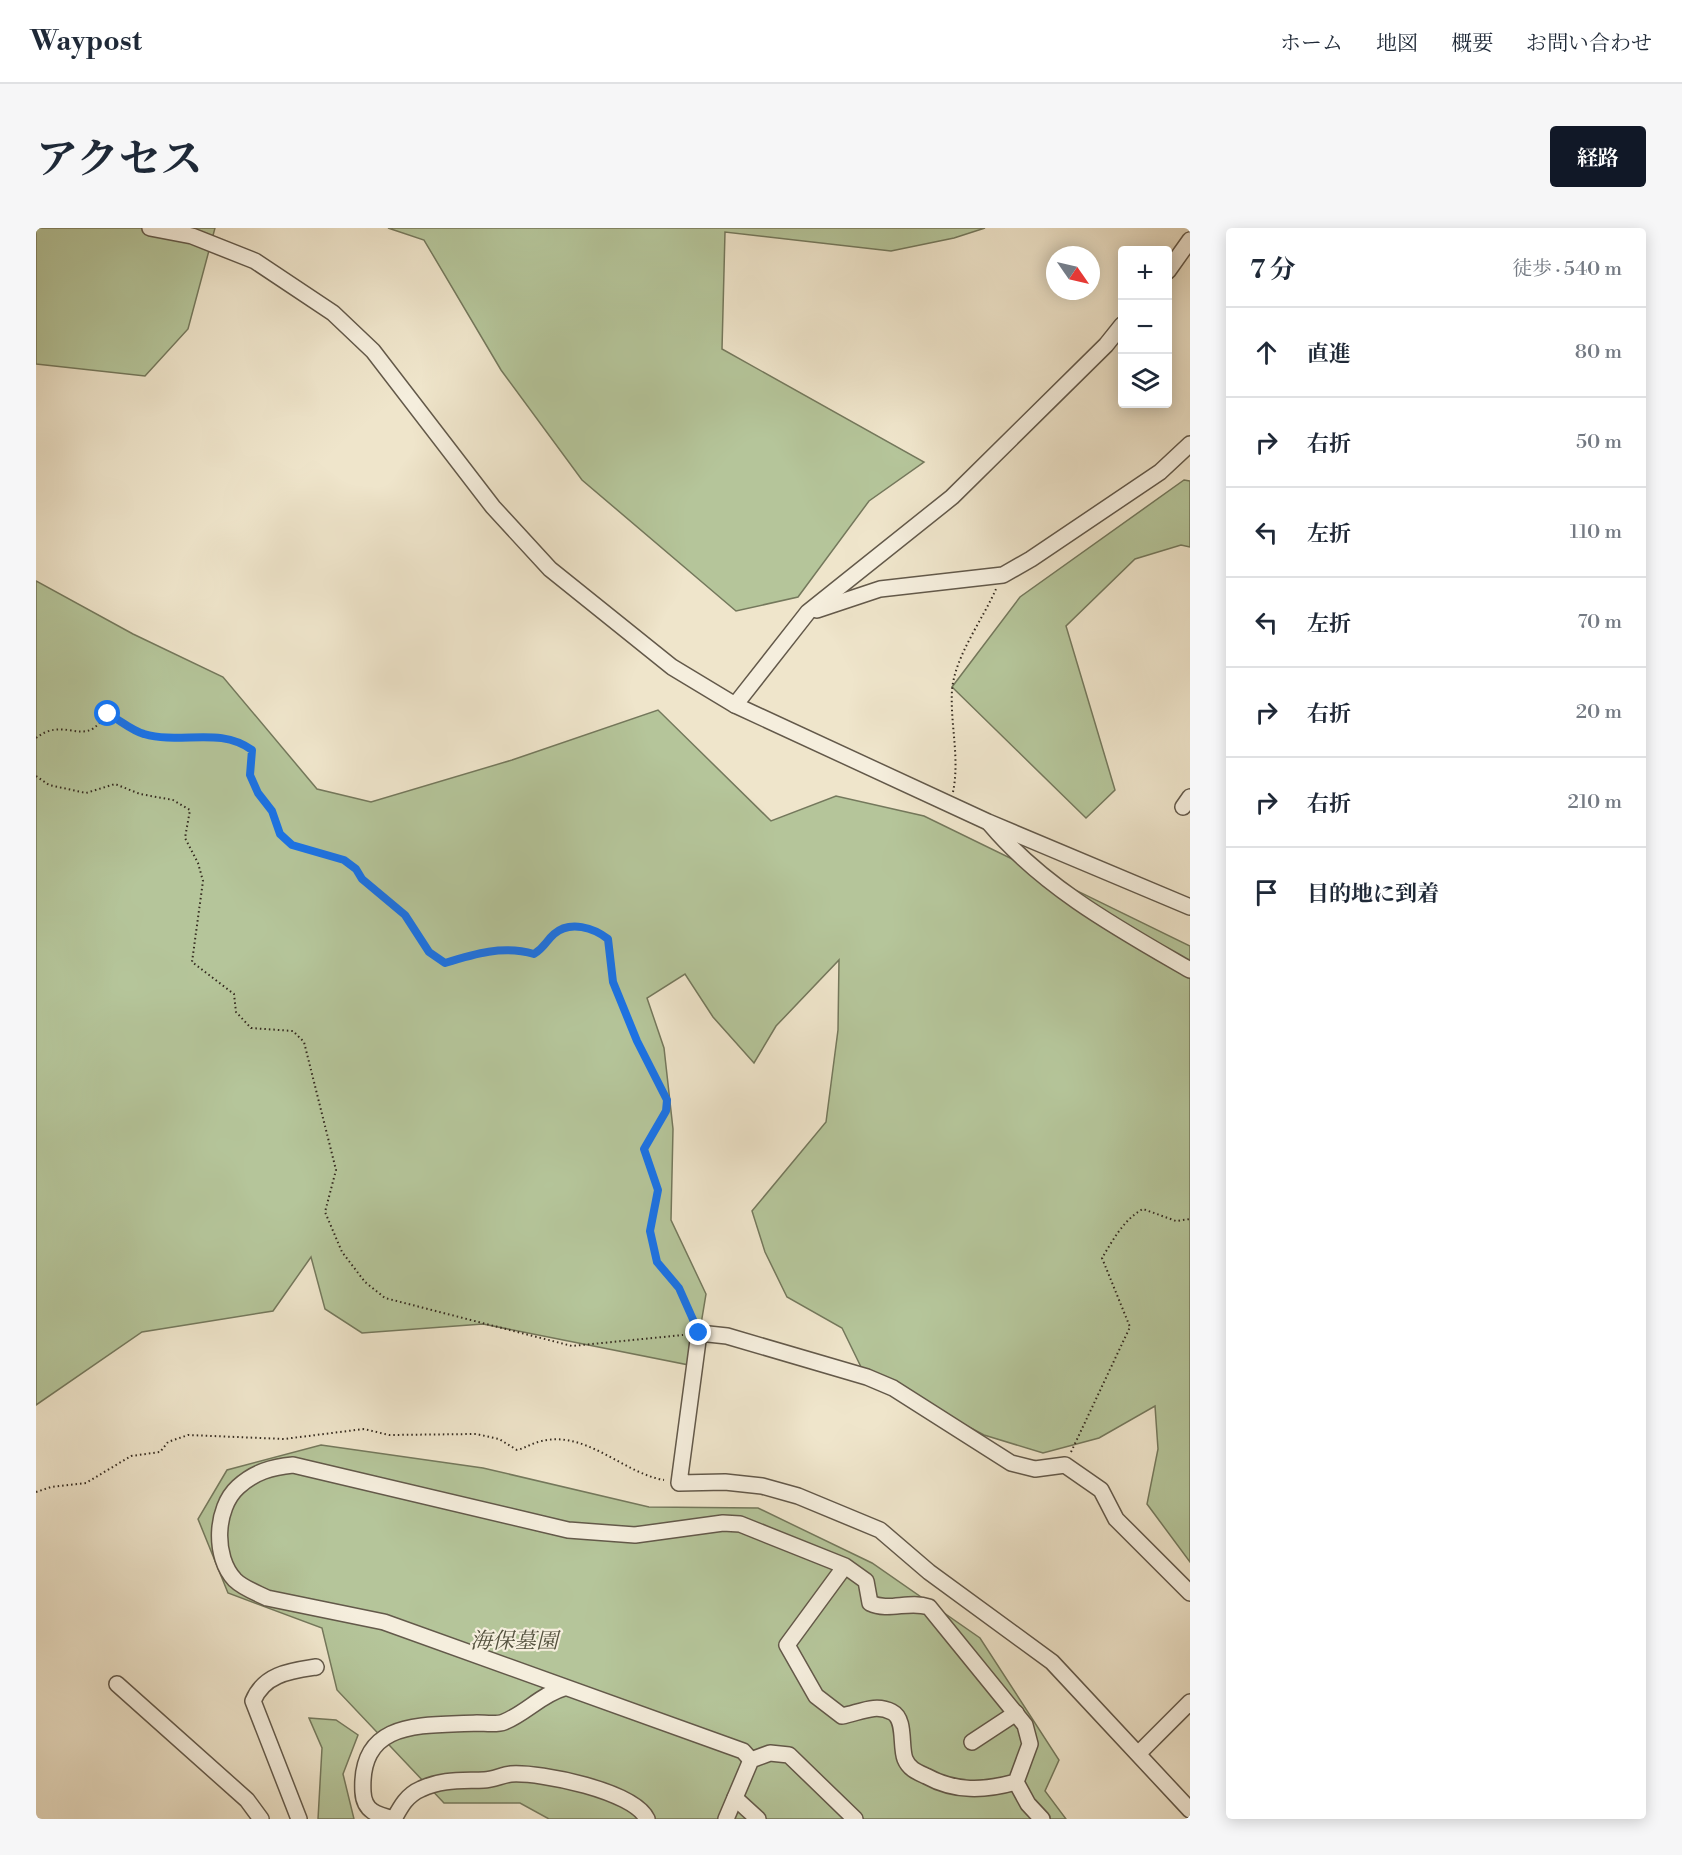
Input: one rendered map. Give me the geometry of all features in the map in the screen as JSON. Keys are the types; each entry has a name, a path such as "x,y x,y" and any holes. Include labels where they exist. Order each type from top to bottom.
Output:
{"street":[{"path":"150,228 192,236 246,257 333,313 373,351 493,507 550,569 672,668 735,705 988,822 1190,907"},
{"path":"1172,264 1190,240"},
{"path":"735,705 808,612 952,497 1106,345 1118,330"},
{"path":"808,612 880,590 1003,574 1031,559 1160,471 1190,444"},
{"path":"988,822 1013,851 1048,880 1117,928 1190,970"},
{"path":"1190,1593 1116,1519 1101,1490 1065,1465 1035,1469 1011,1463 893,1388 867,1377 727,1336 699,1333 679,1483 725,1482 762,1486 798,1496 879,1530 929,1572 1052,1662 1190,1810"},
{"path":"751,1760 742,1751 384,1622 267,1598 249,1590 235,1580 226,1566 218,1535 225,1509 237,1488 273,1467 293,1465 568,1530 634,1534 723,1523 740,1524 846,1566 866,1581 870,1603 881,1608 920,1603 929,1607 1026,1725 1030,1744 1016,1782 1028,1804 1042,1819"},
{"path":"846,1566 787,1645 816,1696 842,1716 873,1707 894,1713 899,1718 905,1758 910,1768 944,1786 971,1789 1016,1782"},
{"path":"299,1819 253,1701 257,1691 280,1674 316,1667"},
{"path":"117,1684 247,1800 261,1819"},
{"path":"564,1688 542,1697 503,1722 408,1726 382,1737 366,1762 363,1796 368,1808 377,1815 394,1819 403,1802 418,1790 435,1783 462,1779 485,1780 511,1774 554,1777 610,1795 643,1810 647,1819"},
{"path":"1138,1753 1190,1702"},
{"path":"972,1742 1016,1713"},
{"path":"726,1819 751,1760 770,1753 789,1755 855,1819"},
{"path":"735,1798 758,1819"}],"path":[{"path":"951,803 957,775 952,687 976,623 992,599 1003,574"},
{"path":"36,738 51,729 84,732 94,728 108,714 142,734 183,738 216,736 238,740 252,750 250,775 258,793 272,811 280,834 292,845 344,860 356,869 362,879 405,915 429,952 445,963 482,952 520,950 534,954 546,946 555,934 573,926 597,930 608,939 613,982 637,1041 667,1100 666,1111 644,1149 658,1190 650,1231 657,1262 679,1288 699,1333 572,1346 385,1298 365,1282 342,1252 325,1212 336,1170 304,1042 293,1031 251,1028 236,1012 234,994 192,962 203,882 185,838 190,810 173,800 140,794 115,784 86,793 49,785 36,776"},
{"path":"1065,1465 1131,1327 1102,1258 1115,1236 1134,1214 1143,1209 1176,1221 1190,1219"},
{"path":"36,1492 51,1487 86,1483 131,1456 160,1452 168,1442 188,1435 284,1439 364,1429 389,1435 476,1434 499,1439 517,1450 538,1441 560,1440 583,1444 644,1475 679,1483"}],"green space":[{"path":"36,228 215,228 188,329 145,376 36,364"},
{"path":"388,228 985,228 954,238 891,251 725,232 722,349 924,462 869,501 798,597 736,611 582,480 501,370 424,240"},
{"path":"1184,480 1190,481 1190,547 1181,545 1135,559 1066,626 1115,790 1086,818 952,687 1020,597"},
{"path":"36,581 133,634 223,677 317,789 371,802 512,760 658,710 771,821 836,796 924,816 1190,946 1190,1562 1147,1504 1158,1449 1155,1406 1099,1438 1043,1453 984,1435 863,1371 842,1328 787,1297 765,1252 752,1211 826,1122 838,1030 839,960 776,1026 754,1063 713,1017 685,974 647,998 664,1048 673,1129 671,1220 706,1294 694,1366 483,1324 362,1333 325,1309 311,1257 273,1311 142,1332 36,1405"},
{"name":"海保墓園","path":"321,1445 483,1468 649,1507 758,1508 872,1563 980,1638 1059,1760 1045,1791 1066,1819 549,1819 520,1803 444,1803 337,1690 322,1628 228,1593 198,1519 227,1470"},
{"path":"309,1718 336,1720 358,1735 343,1774 354,1819 318,1819 322,1748"}],"route":[{"path":"108,714 142,734 183,738 216,736 238,740 252,750 250,775 258,793 272,811 280,834 292,845 344,860 356,869 362,879 405,915 429,952 445,963 482,952 520,950 534,954 546,946 555,934 573,926 597,930 608,939 608,959 613,982 637,1041 667,1100 666,1111 644,1149 650,1160 658,1190 650,1231 657,1262 679,1288 699,1333"}]}
